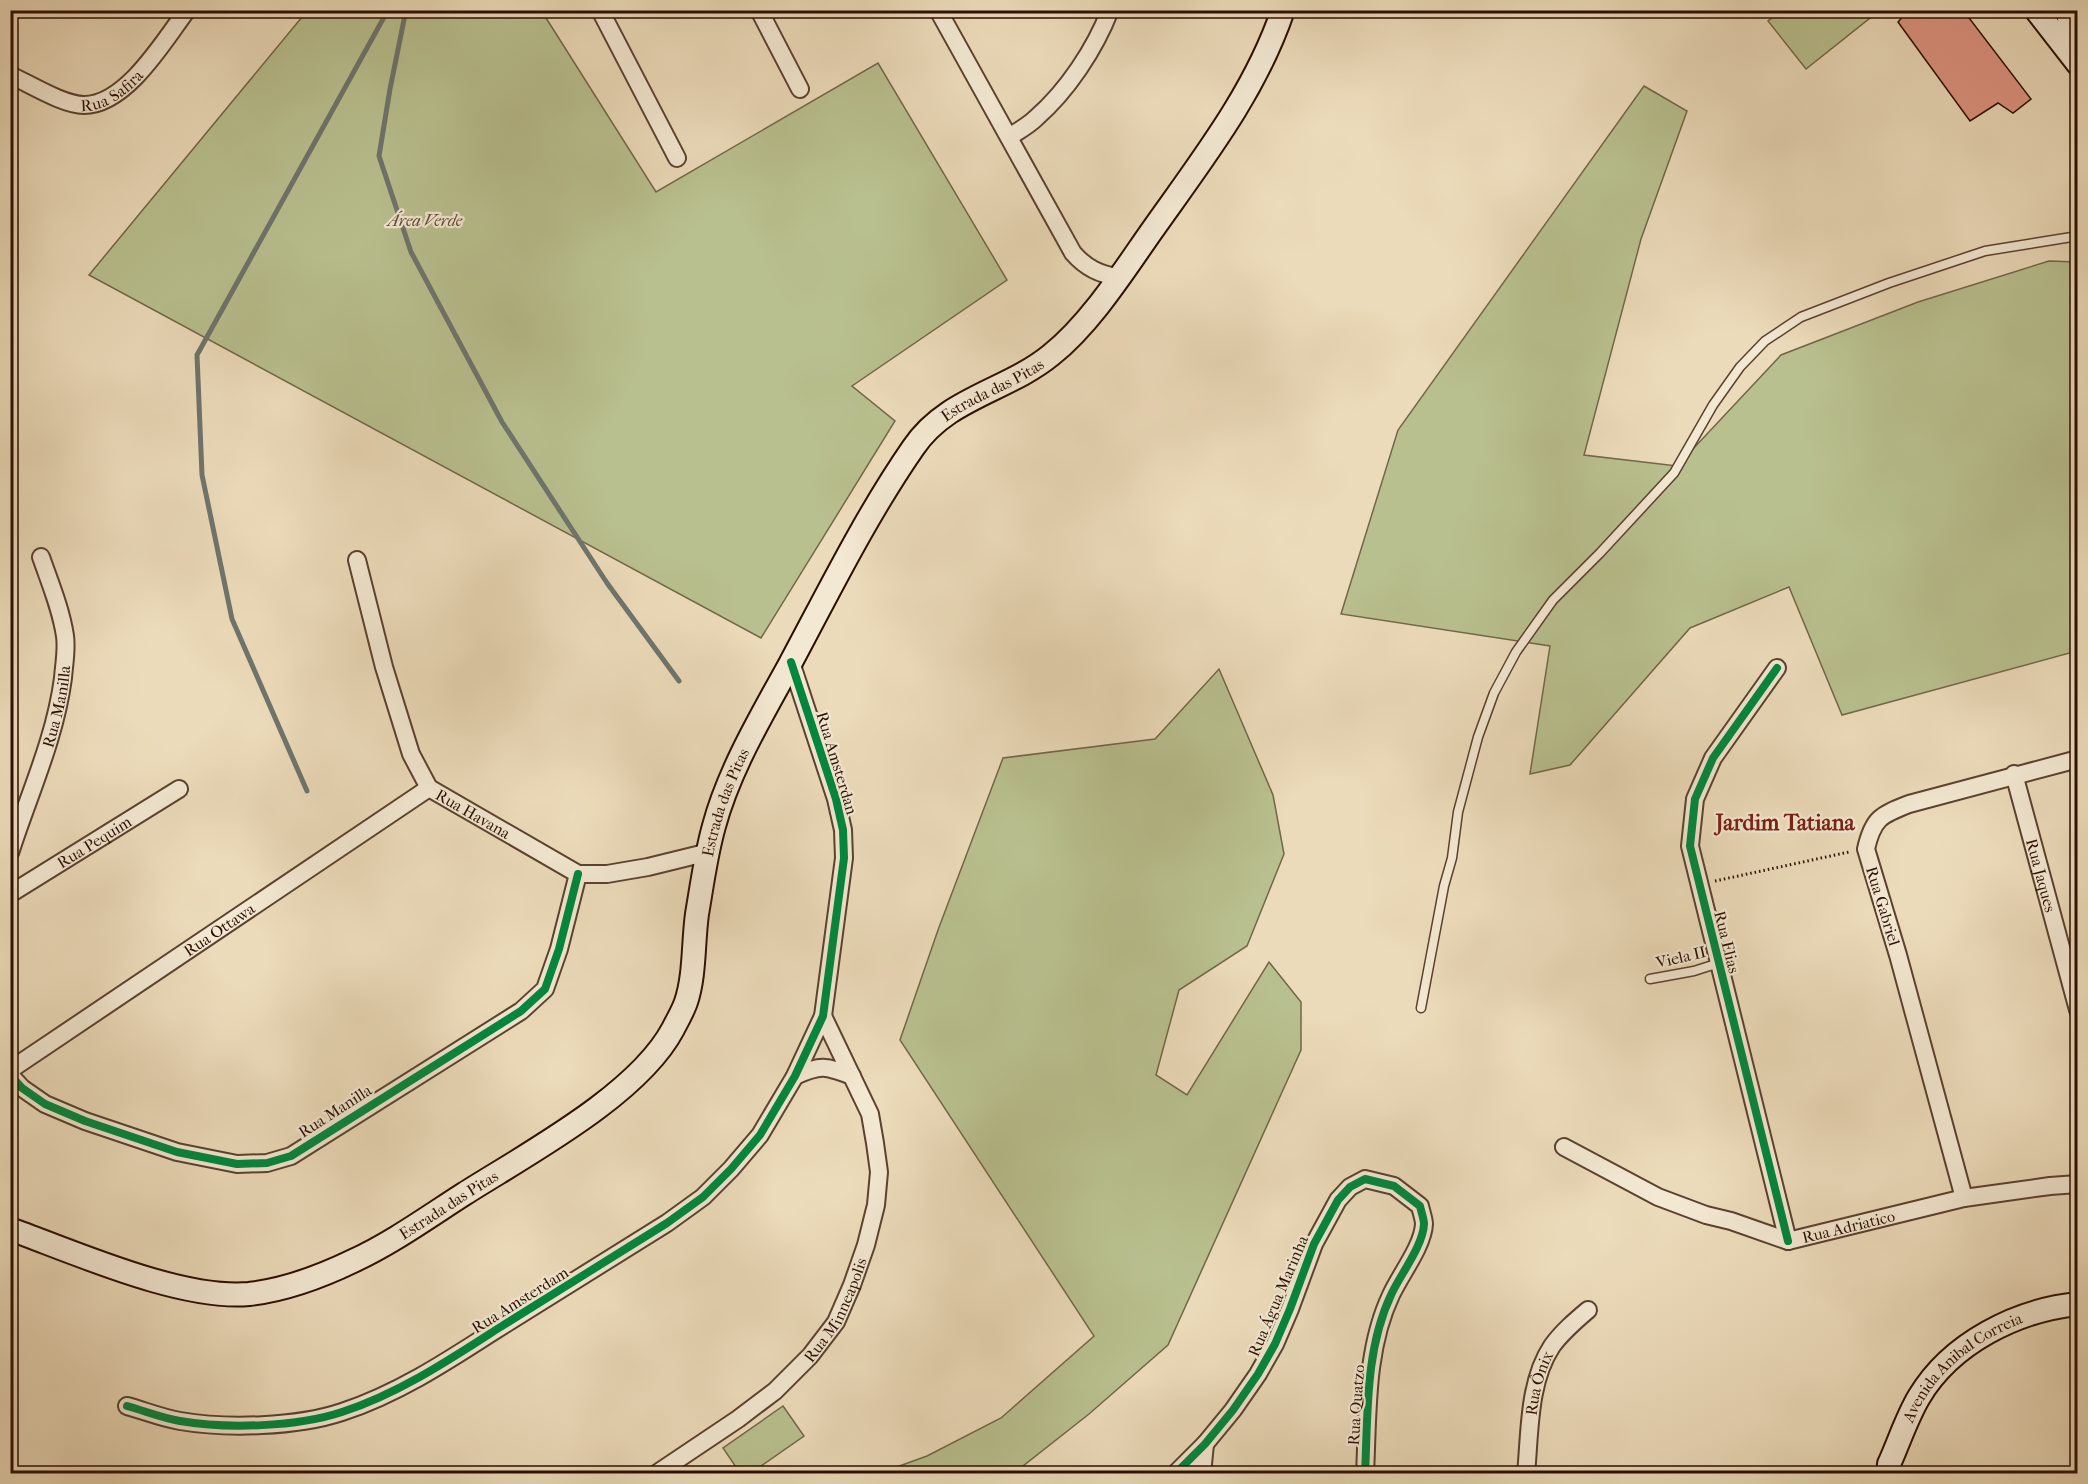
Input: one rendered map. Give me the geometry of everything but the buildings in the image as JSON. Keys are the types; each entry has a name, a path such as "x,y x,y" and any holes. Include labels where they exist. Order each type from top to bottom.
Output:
{"main road":[{"name":"Estrada das Pitas","path":"10,1229 141,1275 184,1287 219,1293 249,1294 282,1287 358,1260 570,1127 614,1094 649,1062 669,1036 686,1002 697,915 714,825 739,762 769,700 888,483 919,438 943,415 1044,361 1067,342 1119,278 1227,125 1248,90 1283,10"},
{"path":"2036,10 2078,63"},
{"name":"Avenida Anibal Correia","path":"1888,1473 1889,1464 1919,1397 1936,1373 1958,1351 2006,1323 2047,1310 2078,1304"}],"street":[{"name":"Rua Safira","path":"10,75 68,102 83,105 111,97 135,78 187,10"},
{"path":"600,10 677,158"},
{"path":"759,10 800,89"},
{"path":"939,10 1073,253 1086,266 1095,271 1119,278"},
{"path":"1010,137 1036,119 1067,84 1094,43 1110,10"},
{"path":"2067,10 2066,19 2078,56"},
{"name":"Rua Manilla","path":"10,852 53,732 59,708 65,660 65,638 61,619 41,558"},
{"name":"Rua Havana","path":"357,560 384,667 405,735 411,754 429,788 578,874"},
{"name":"Rua Amsterdan","path":"791,662 836,799 843,830 844,858 823,1016"},
{"name":"Rua Elias","path":"1777,668 1713,758 1695,799 1690,846 1788,1241"},
{"name":"Rua Gabriel","path":"1964,1198 1898,955 1866,849 1870,832 1883,814 1909,804 2014,774 2078,759"},
{"name":"Rua Jaques","path":"2014,774 2078,1010"},
{"name":"Rua Ottawa","path":"10,1070 429,788"},
{"name":"Rua Pequim","path":"10,894 179,789"},
{"path":"578,874 607,874 648,867 709,852"},
{"name":"Rua Manilla","path":"10,1075 22,1088 45,1104 86,1121 177,1152 237,1164 267,1163 291,1156 521,1011 545,989 560,950 578,874"},
{"name":"Rua Minneapolis","path":"656,1473 738,1419 775,1390 810,1356 836,1322 852,1285 866,1245 876,1205 879,1172 870,1114 823,1016"},
{"name":"Rua Amsterdam","path":"128,1406 179,1421 222,1425 260,1425 340,1413 385,1396 432,1371 668,1222 703,1197 760,1135 795,1076 823,1016"},
{"path":"795,1076 814,1068 833,1069 852,1076"},
{"name":"Rua Adriatico","path":"1564,1147 1658,1197 1788,1241 1964,1198 2078,1184"},
{"name":"Rua Água Marinha","path":"1175,1473 1205,1444 1233,1410 1275,1344 1314,1245 1338,1200 1350,1187 1365,1179 1394,1186 1420,1206 1424,1224 1419,1240"},
{"name":"Rua Quatzo","path":"1365,1473 1371,1368 1377,1328 1419,1240"},
{"name":"Rua Ônix","path":"1526,1473 1537,1380 1551,1348 1568,1327 1588,1310"},
{"path":"1202,1473 1205,1444"}],"lane":[{"path":"1421,1008 1444,886 1452,858 1458,812 1478,737 1494,693 1516,652 1552,600 1600,553 1674,473 1713,405 1740,367 1765,341 1801,317 1889,283 1984,251 2078,236"},
{"name":"Viela II","path":"1650,979 1694,971 1719,963"}],"path":[{"path":"1698,884 1866,849"}],"green space":[{"name":"Área Verde","path":"541,10 656,192 878,63 1007,280 852,386 895,421 761,638 89,275 307,11"},
{"path":"1872,10 1875,14 1806,69 1768,21 1781,11"},
{"path":"1644,86 1687,111 1641,239 1584,455 1677,466 1781,355 1918,302 2049,261 2077,262 2077,651 1842,715 1789,587 1690,628 1570,765 1530,774 1550,646 1341,614 1398,430"},
{"path":"1219,669 1273,795 1284,854 1247,946 1179,990 1156,1075 1187,1095 1269,962 1301,1002 1301,1050 1168,1345 1089,1414 1014,1473 880,1473 927,1456 1001,1418 1094,1336 900,1040 938,930 1003,758 1155,739"},
{"path":"783,1406 804,1436 751,1473 740,1473 723,1448"}],"waterway":[{"path":"307,791 232,619 202,475 197,355 388,10"},
{"path":"406,10 379,156 411,252 502,422 607,583 679,681"}],"cycle path":[{"path":"127,1406 180,1421 240,1426 304,1421 362,1405 402,1387 439,1366 667,1223 703,1197 731,1169 760,1135 795,1076 823,1016 844,858 843,830 836,799 791,662"},
{"path":"1777,668 1713,758 1695,799 1690,846 1788,1241"},
{"path":"10,1075 22,1088 45,1104 85,1121 177,1152 237,1164 267,1163 291,1156 521,1011 545,989 559,949 578,874"},
{"path":"1175,1474 1205,1444 1258,1374 1275,1344 1314,1244 1338,1200 1350,1187 1365,1179 1394,1186 1420,1206 1424,1224 1420,1242 1391,1295 1376,1338 1369,1383 1365,1474"}],"district":[{"name":"Jardim Tatiana","path":"1785,823"}]}
